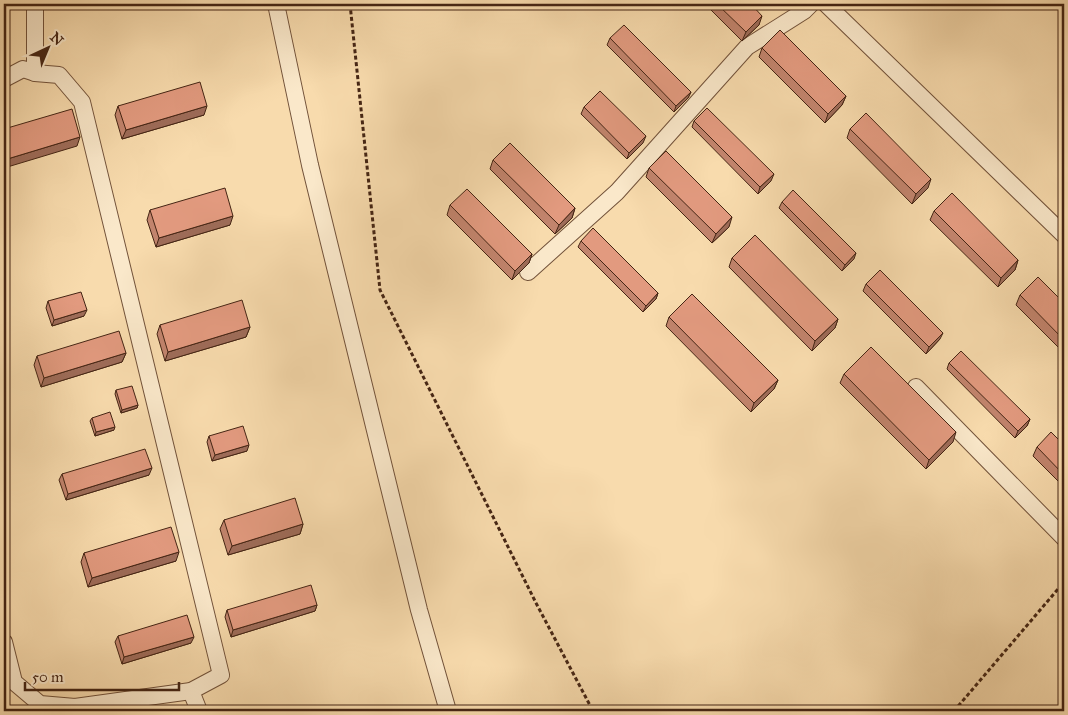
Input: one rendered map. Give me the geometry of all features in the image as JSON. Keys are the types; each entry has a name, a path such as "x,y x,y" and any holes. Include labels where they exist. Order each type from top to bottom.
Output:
{"street":[{"path":"35,4 35,73"},
{"path":"276,4 310,165 419,610 448,711"},
{"path":"528,272 617,192 748,47 804,11 811,4"},
{"path":"826,4 1064,235"},
{"path":"4,79 23,69 35,73 59,75 82,102 221,675 191,691 75,708 40,704 14,682 4,642"},
{"path":"916,387 1064,538"},
{"path":"191,691 199,711"}],"path":[{"path":"350,4 380,290 536,603 593,711"},
{"path":"954,711 1064,582"}],"building":[{"path":"717,4 751,4 762,16 746,32"},
{"path":"624,25 691,92 676,106 610,38"},
{"path":"780,30 846,96 828,114 762,48"},
{"path":"200,82 207,106 126,130 118,106"},
{"path":"600,91 646,136 629,153 584,107"},
{"path":"707,108 774,174 760,187 694,121"},
{"path":"72,109 80,137 4,160 4,129"},
{"path":"866,113 931,179 916,194 850,129"},
{"path":"510,143 575,208 559,225 493,160"},
{"path":"666,151 732,217 716,234 649,168"},
{"path":"225,188 233,216 159,238 150,210"},
{"path":"467,189 532,254 515,271 450,205"},
{"path":"793,190 856,253 845,265 782,202"},
{"path":"952,193 1018,260 1001,278 934,211"},
{"path":"593,228 658,293 646,306 581,241"},
{"path":"755,235 838,319 815,341 732,258"},
{"path":"880,270 943,333 929,347 866,284"},
{"path":"1038,277 1064,303 1064,340 1020,295"},
{"path":"81,292 87,310 54,320 48,301"},
{"path":"692,294 778,380 754,403 669,317"},
{"path":"242,300 250,327 168,352 160,325"},
{"path":"119,331 126,353 44,378 37,356"},
{"path":"871,347 956,432 929,460 844,374"},
{"path":"961,351 1030,419 1018,431 949,363"},
{"path":"132,386 138,405 122,410 116,390"},
{"path":"110,412 115,427 96,432 92,418"},
{"path":"243,426 249,445 215,455 209,436"},
{"path":"1051,432 1064,445 1064,475 1037,447"},
{"path":"145,449 152,468 68,494 62,474"},
{"path":"295,498 303,524 232,546 224,520"},
{"path":"171,527 179,552 92,578 84,553"},
{"path":"311,585 317,605 233,630 227,610"},
{"path":"187,615 194,637 124,657 118,636"}]}
